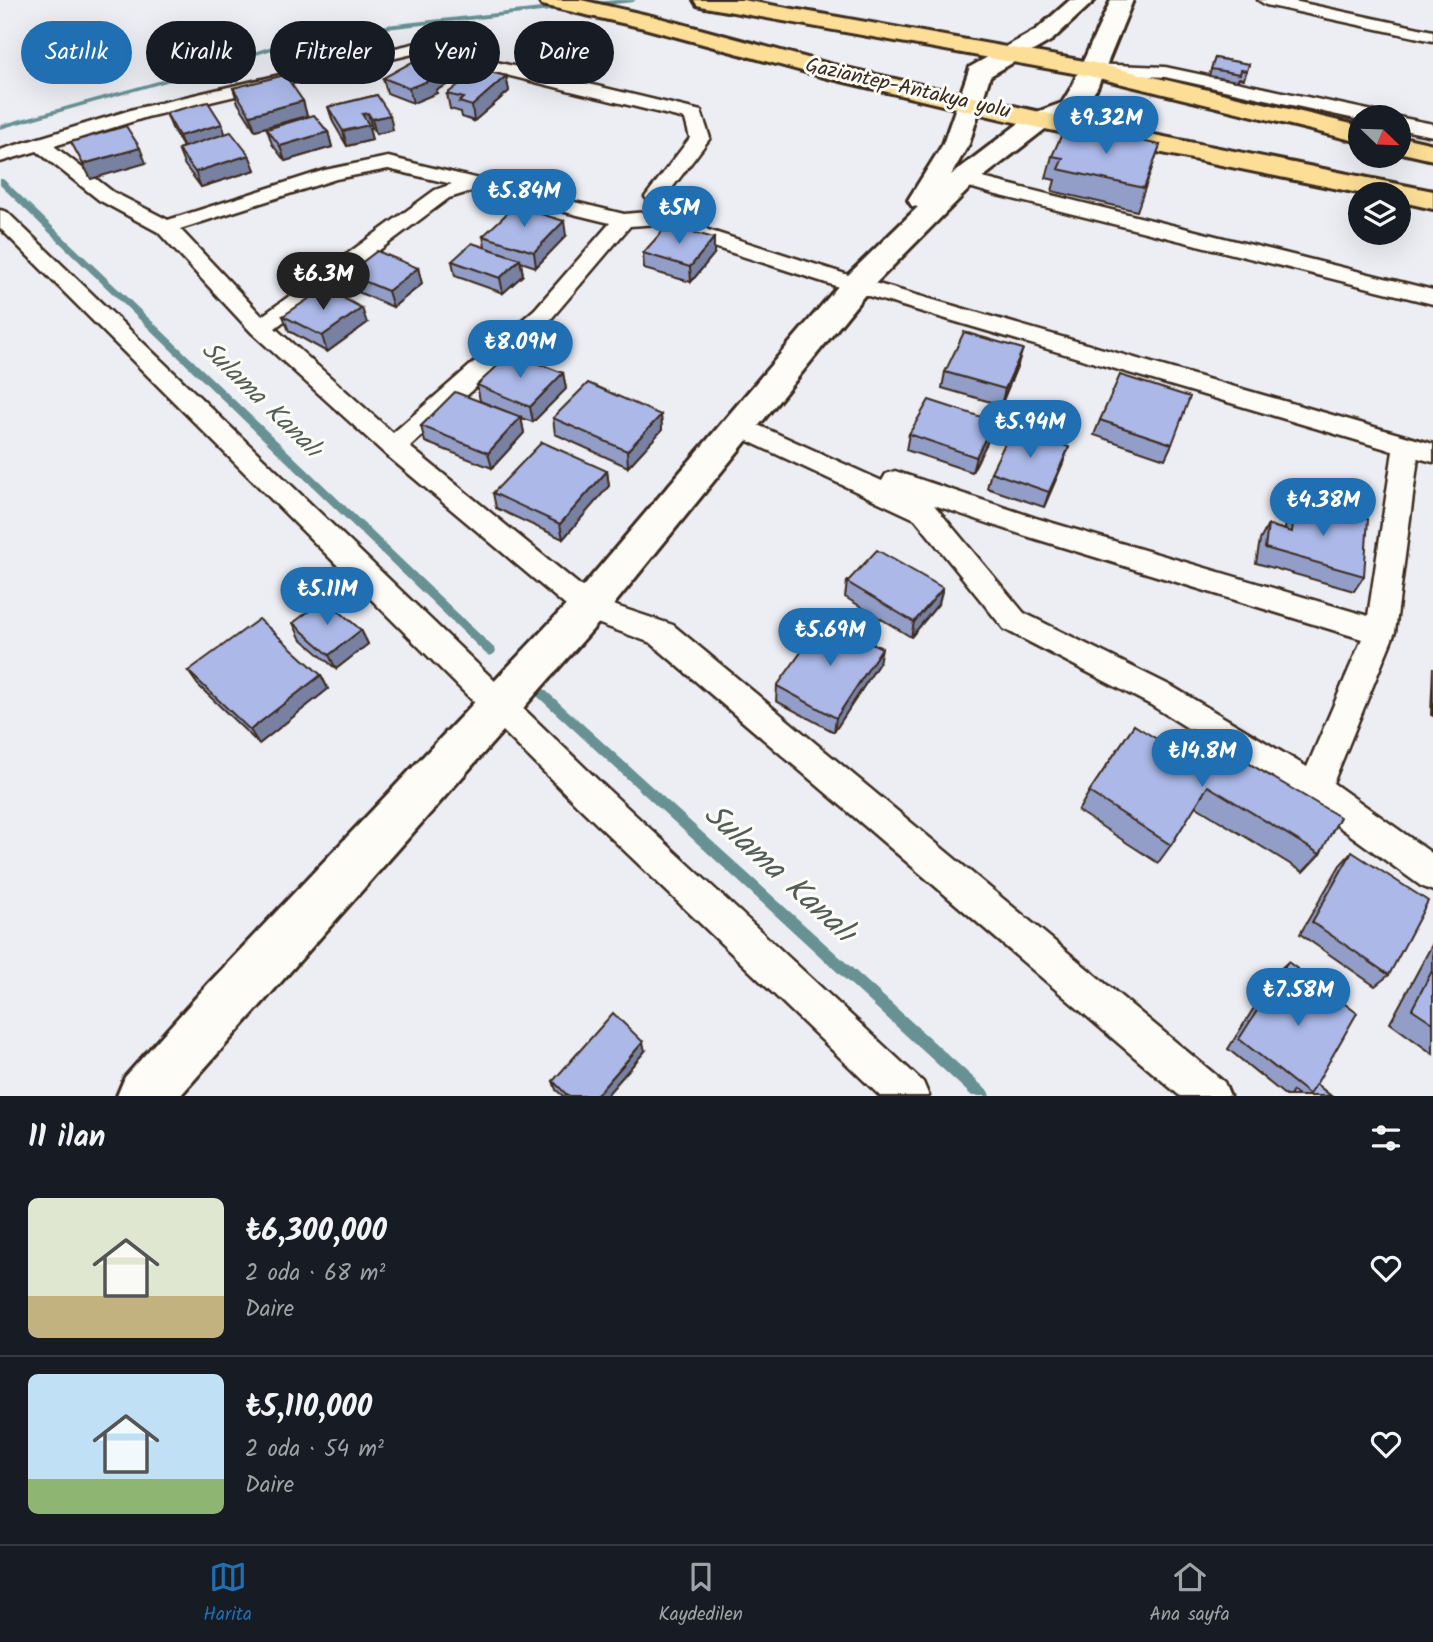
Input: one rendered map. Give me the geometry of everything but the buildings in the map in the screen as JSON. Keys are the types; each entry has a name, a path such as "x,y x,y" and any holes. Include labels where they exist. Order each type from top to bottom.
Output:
{"highway":[{"name":"Gaziantep-Antakya yolu","path":"550,0 648,22 828,71 1040,120 1433,200"},
{"name":"Gaziantep-Antakya yolu","path":"705,0 1090,69 1348,131"},
{"path":"1411,147 1433,152"}],"street":[{"path":"870,271 956,144 979,72 1044,35 1084,0"},
{"path":"144,1096 226,1002 588,608 870,271 963,179 1040,120 1071,107 1084,88 1122,0"},
{"path":"1266,0 1433,36"},
{"path":"0,156 141,113 418,48 694,115 700,138 655,197 699,235 870,271 1420,450 1380,632 1314,789"},
{"path":"1090,69 1165,72 1348,112"},
{"path":"1411,126 1433,130"},
{"path":"40,144 106,196 166,227 260,328 393,447 588,608 662,634 1210,1096"},
{"path":"166,227 331,174 388,163 624,220 678,216"},
{"path":"963,179 1000,191 1433,297"},
{"path":"260,328 442,194 475,184"},
{"path":"0,216 498,705 909,1096"},
{"path":"393,447 543,314 624,220"},
{"path":"740,427 1032,528 1380,632"},
{"path":"740,427 925,512 1014,621 1162,696 1314,789 1433,874"}],"waterway":[{"path":"0,127 207,69 312,35 633,0"},
{"name":"Sulama Kanalı","path":"0,181 490,651"},
{"name":"Sulama Kanalı","path":"540,692 983,1096"}]}
